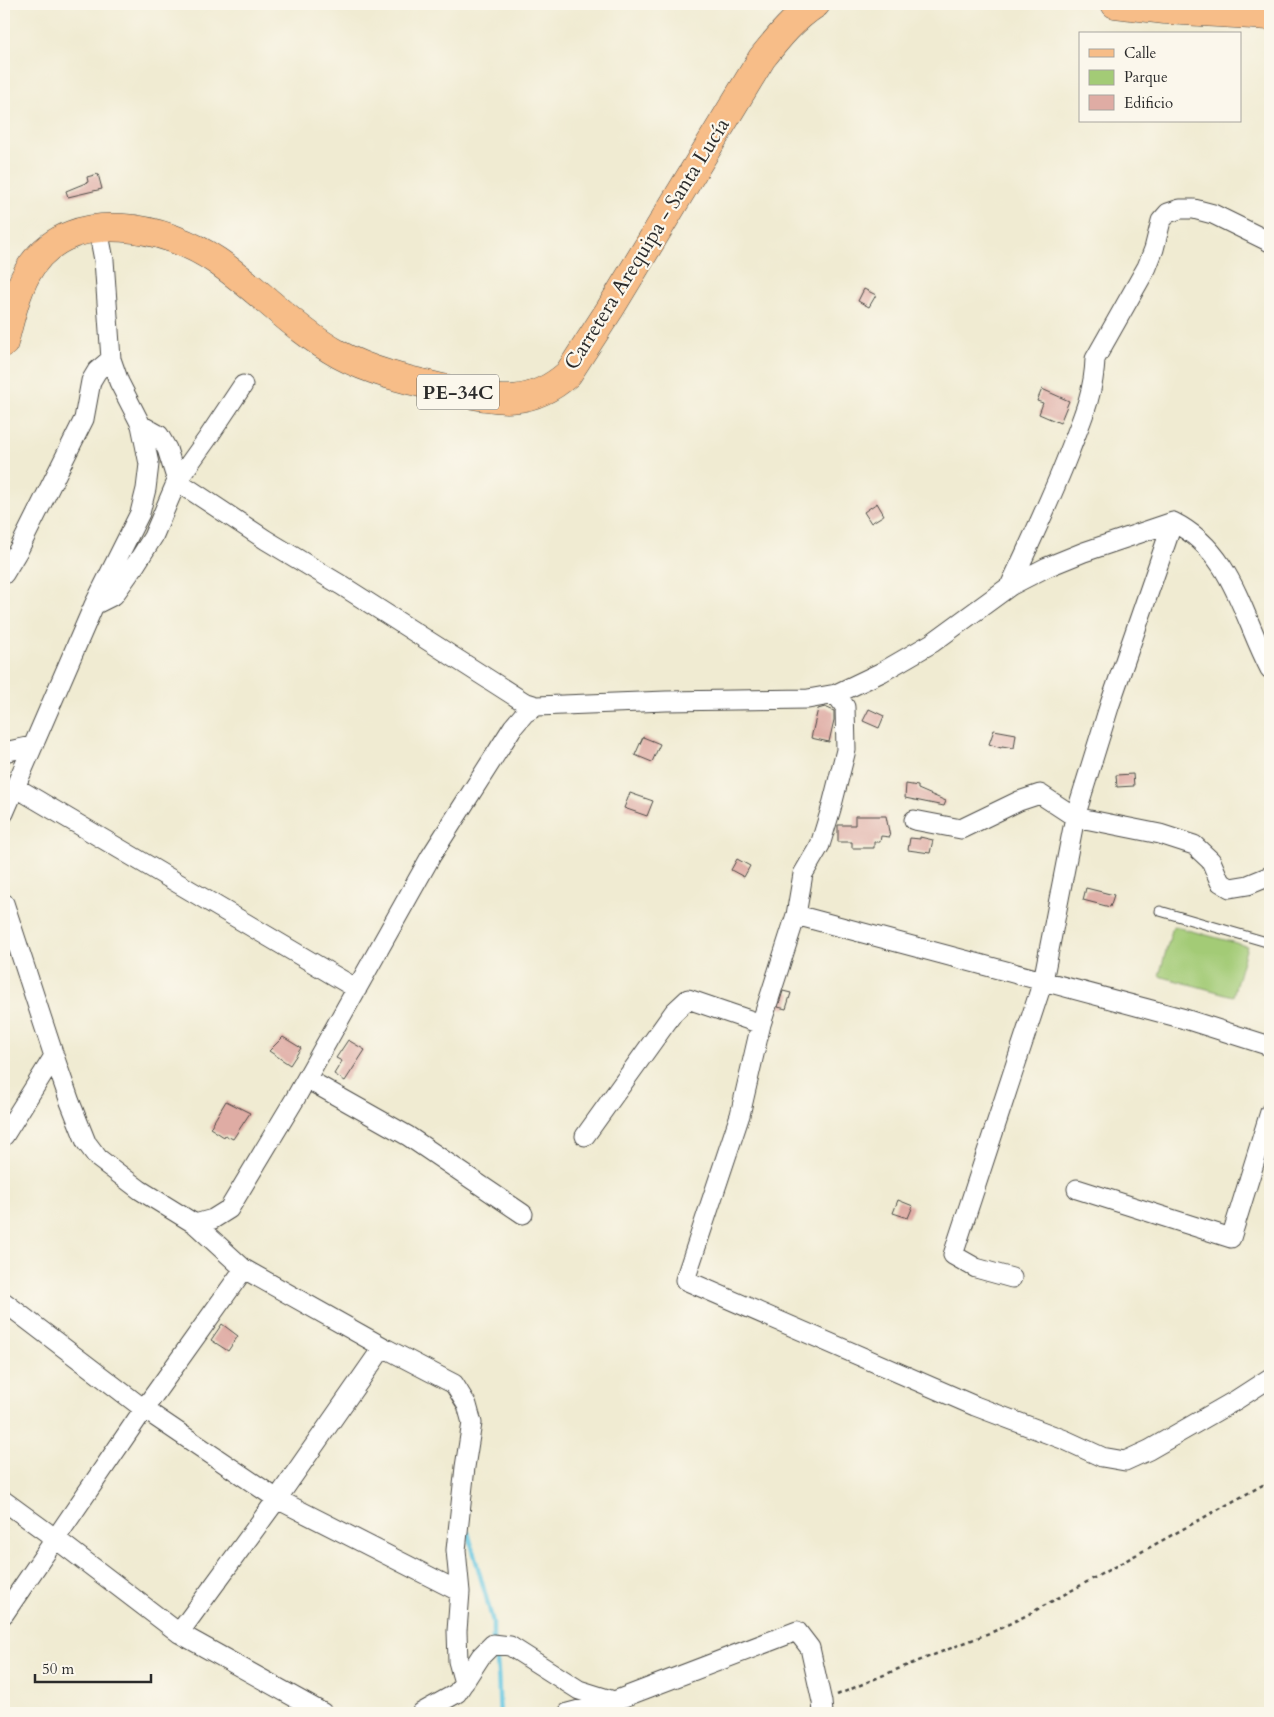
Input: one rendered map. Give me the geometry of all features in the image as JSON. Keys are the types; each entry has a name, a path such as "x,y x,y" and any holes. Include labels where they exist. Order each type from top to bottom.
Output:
{"main road":[{"name":"Carretera Arequipa - Santa Lucía","path":"4,343 19,293 32,266 41,256 61,240 73,234 121,227 155,233 202,251 234,273 341,355 377,370 476,396 512,400 528,398 547,390 568,374 610,309 762,58 782,33 816,4"},
{"path":"1115,4 1166,10 1270,16"}],"street":[{"path":"1010,586 1052,498 1089,400 1095,359 1147,267 1161,221 1168,214 1180,209 1194,209 1214,214 1270,242"},
{"path":"4,813 94,605 140,513 146,489 149,464 141,425 119,382 111,358 104,260 98,229"},
{"path":"4,574 19,549 84,419 90,381 97,371 111,358"},
{"path":"94,605 114,595 136,564 153,537 177,481 208,440 243,385"},
{"path":"141,425 159,434 167,449 177,481 266,540 341,585 524,702 537,706 666,701 808,699 836,694 882,672 932,643 1010,586 1047,567 1084,552 1173,522 1187,529 1202,541 1217,558 1236,590 1270,669"},
{"path":"1012,1278 976,1268 953,1255 1043,981 1075,817 1110,704 1173,522"},
{"path":"836,694 845,707 846,750 831,809 820,845 804,874 796,915 761,1024 740,1115 685,1280 975,1406 1102,1456 1126,1461 1149,1450 1236,1400 1270,1378"},
{"path":"195,1224 213,1219 229,1209 307,1079 356,989 452,823 513,728 525,713 537,706"},
{"path":"4,752 32,746"},
{"path":"15,787 356,989"},
{"path":"914,820 961,829 1019,801 1040,794 1075,817 1160,834 1194,845 1211,862 1220,882 1230,888 1248,885 1270,876"},
{"path":"4,903 70,1102 86,1142 98,1158 140,1190 195,1224 244,1269 383,1348 454,1384 467,1404 472,1423 456,1550 460,1592 457,1632 458,1661 464,1683"},
{"path":"796,915 1185,1018 1270,1046"},
{"path":"585,1136 674,1012 688,999 761,1024"},
{"path":"4,1136 10,1112 54,1056"},
{"path":"307,1079 408,1136 523,1214"},
{"path":"1077,1189 1231,1238 1270,1112"},
{"path":"4,1614 144,1409 244,1269"},
{"path":"4,1302 144,1409 277,1500 460,1592"},
{"path":"179,1633 277,1500 383,1348"},
{"path":"4,1501 179,1633 323,1713"},
{"path":"568,1713 614,1701 797,1631 810,1648 823,1708"},
{"path":"421,1713 457,1693 481,1656 494,1644 510,1646 579,1690 614,1701"}],"lane":[{"path":"1160,911 1270,944"}],"path":[{"path":"823,1708 898,1669 997,1630 1027,1615 1270,1481"}],"green space":[{"path":"1173,926 1247,946 1233,996 1159,976"}],"building":[{"path":"98,174 102,189 68,197 66,191 88,182 87,177"},
{"path":"864,289 876,295 869,307 858,301"},
{"path":"1042,389 1069,401 1060,423 1039,414 1043,403 1037,401"},
{"path":"877,503 884,515 871,523 864,512"},
{"path":"825,707 834,711 829,742 811,738 818,709"},
{"path":"869,709 884,716 879,728 863,721"},
{"path":"994,730 1016,734 1014,748 1002,746 1001,748 989,744"},
{"path":"643,737 660,744 652,762 635,755"},
{"path":"1133,774 1134,786 1117,787 1116,775"},
{"path":"906,784 918,786 918,789 946,801 944,806 905,798"},
{"path":"630,793 653,801 647,816 624,808"},
{"path":"855,816 886,816 890,837 881,836 880,842 874,842 874,848 852,848 852,842 838,842 838,825 855,825"},
{"path":"920,837 933,840 930,853 908,850 910,838 920,839"},
{"path":"737,859 750,866 744,877 731,870"},
{"path":"1086,888 1114,895 1110,907 1083,900"},
{"path":"783,991 791,993 786,1009 778,1007"},
{"path":"283,1037 301,1048 290,1065 269,1051"},
{"path":"348,1040 365,1050 345,1081 334,1074 342,1061 336,1058"},
{"path":"226,1101 250,1113 233,1139 225,1135 224,1137 210,1128"},
{"path":"898,1200 913,1206 908,1218 893,1213"},
{"path":"222,1324 238,1336 228,1351 211,1340"}],"waterway":[{"path":"468,1532 493,1622 493,1640"},
{"path":"495,1650 500,1713"}]}
